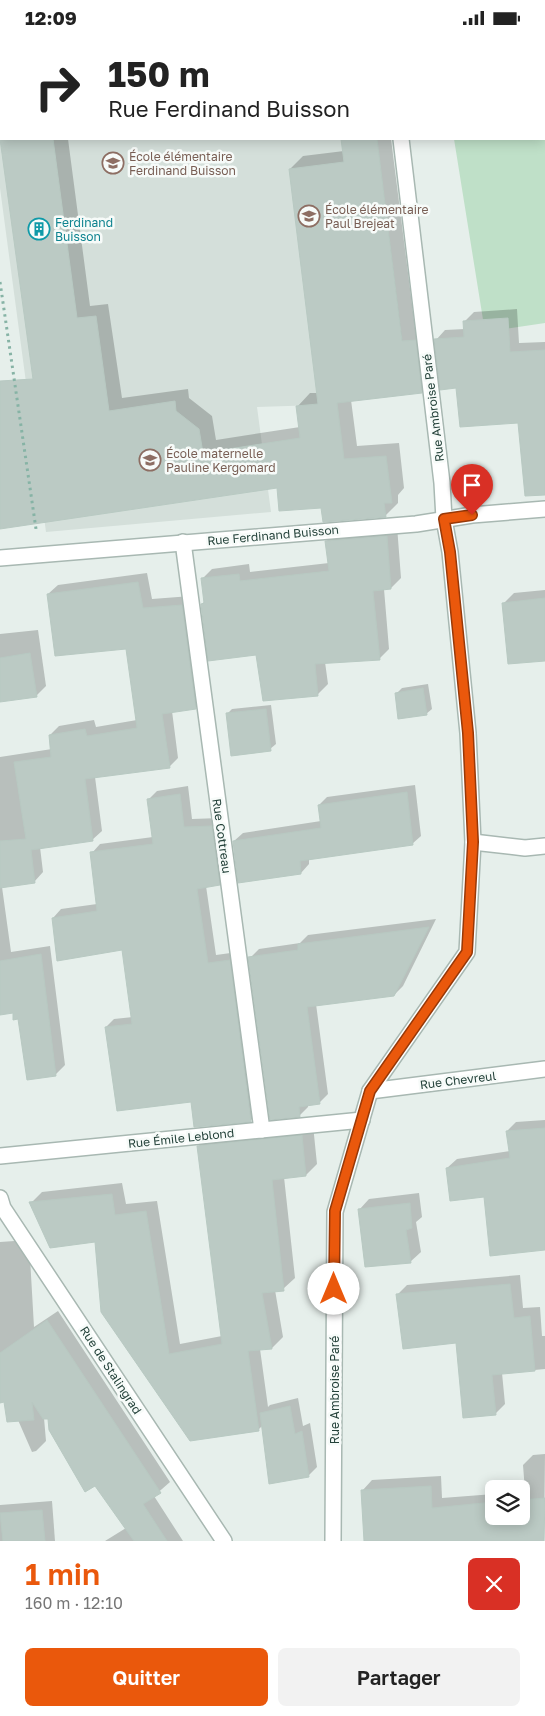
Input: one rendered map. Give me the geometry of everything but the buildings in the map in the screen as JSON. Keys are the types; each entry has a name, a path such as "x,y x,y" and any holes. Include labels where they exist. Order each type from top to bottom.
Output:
{"street":[{"name":"Rue Ambroise Paré","path":"333,1541 335,1211 370,1091 467,952 473,842 468,733 450,552 444,519 442,483 401,140"},
{"name":"Rue Ferdinand Buisson","path":"0,558 416,524 444,519 545,509"},
{"name":"Rue Cottreau","path":"183,542 262,1130"},
{"path":"473,842 525,848 545,846"},
{"name":"Rue Chevreul","path":"370,1091 545,1069"},
{"name":"Rue Émile Leblond","path":"0,1156 362,1120"},
{"name":"Rue de Stalingrad","path":"1,1205 224,1541"}],"path":[{"path":"0,282 39,555"}],"shaded area":[{"path":"0,140 377,140 409,394 319,405 257,407 271,512 46,532 0,188"}],"green space":[{"path":"454,140 545,140 545,323 485,332"}],"place":[{"name":"École élémentaire Ferdinand Buisson","path":"113,163"},
{"name":"École élémentaire Paul Brejeat","path":"309,216"},
{"name":"Ferdinand Buisson","path":"39,229"},
{"name":"École maternelle Pauline Kergomard","path":"150,460"}],"route":[{"path":"334,1289 335,1211 370,1091 467,952 473,842 468,733 450,552 444,519 472,515"}]}
